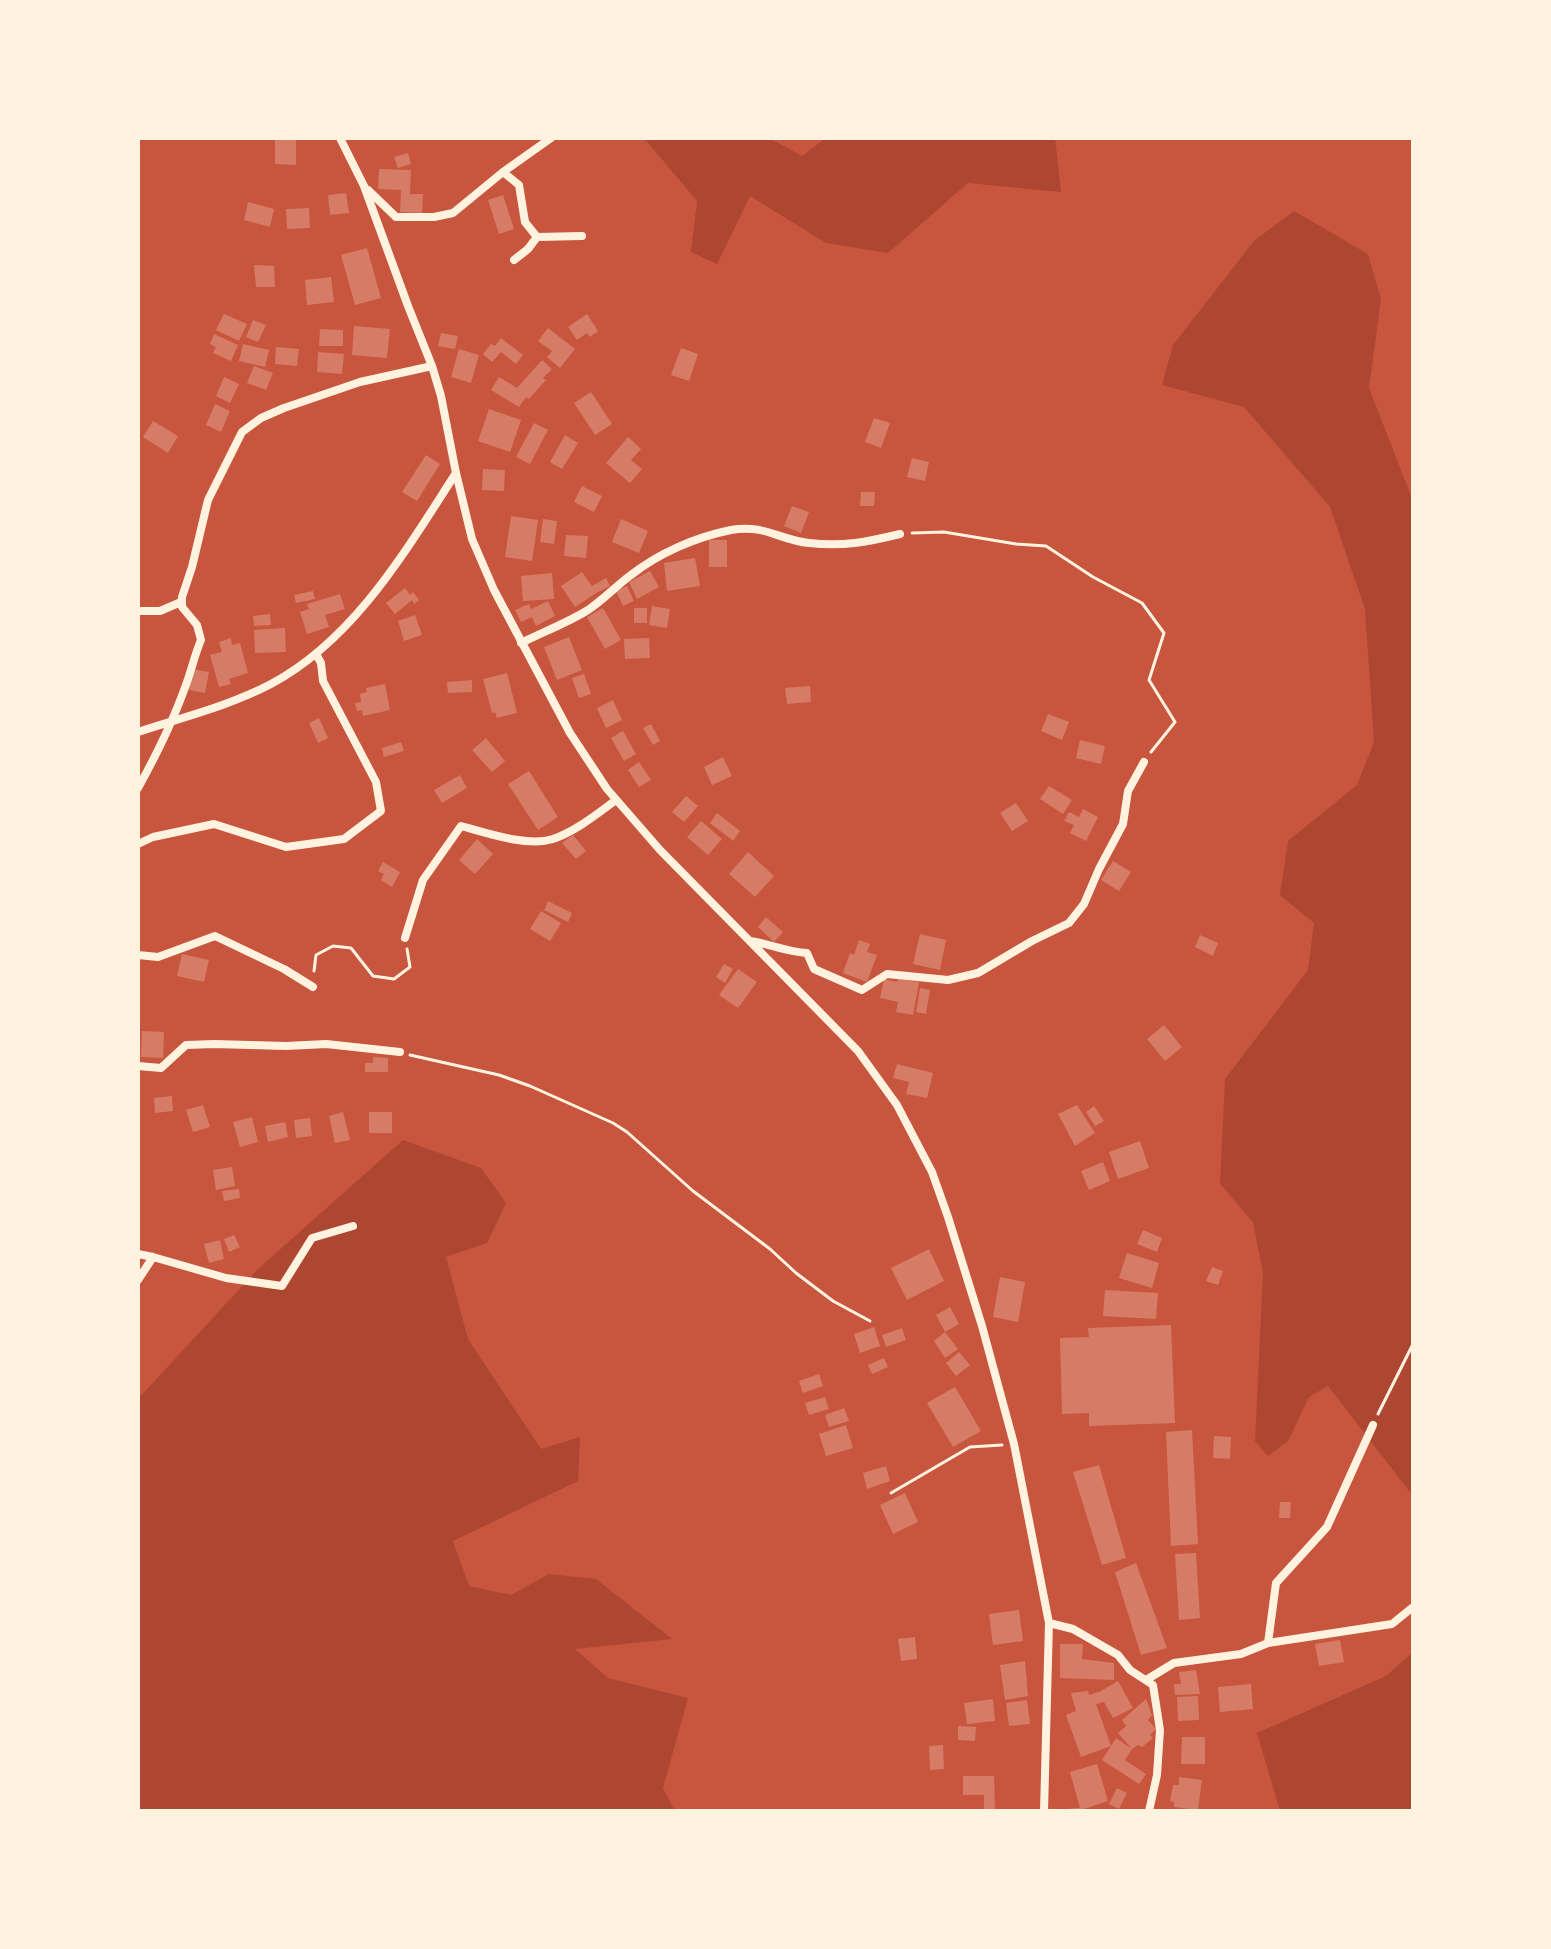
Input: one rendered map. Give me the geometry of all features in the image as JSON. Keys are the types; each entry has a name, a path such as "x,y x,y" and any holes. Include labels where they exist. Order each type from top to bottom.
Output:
{"street":[{"path":"340,138 364,186 432,366 472,539 494,590 570,733 607,789 660,850 858,1051 897,1105 932,1172 982,1326 1014,1444 1049,1623 1044,1811"},
{"path":"364,186 396,217 434,217 453,213 551,138"},
{"path":"503,172 519,185 525,222 537,237"},
{"path":"537,237 582,236"},
{"path":"514,260 537,237"},
{"path":"138,788 160,747 201,640 197,625 181,602 208,500 242,432 284,408 360,382 432,366"},
{"path":"138,732 223,706 272,683 316,654 356,615 417,533 456,473"},
{"path":"521,643 590,609 633,573 664,553 732,530 760,528 807,543 845,544 860,544 900,534"},
{"path":"138,611 160,611 181,602"},
{"path":"138,844 153,837 214,824 286,847 344,839 381,811 376,782 323,681 321,663 316,654"},
{"path":"750,941 807,953 814,969 862,990 887,974 948,980 978,973 1069,923 1084,904 1123,824 1128,791 1144,762"},
{"path":"405,938 423,880 461,826 531,841 551,839 585,823 616,800"},
{"path":"138,955 158,957 215,936 284,969 313,987"},
{"path":"138,1066 161,1068 186,1045 326,1044 400,1052"},
{"path":"138,1254 226,1278 282,1286 312,1238 353,1226"},
{"path":"138,1280 153,1257"},
{"path":"1268,1643 1276,1583 1327,1527 1373,1425"},
{"path":"1146,1680 1174,1663 1241,1654 1268,1643 1392,1624 1413,1607"},
{"path":"1049,1623 1073,1629 1118,1655 1130,1670 1153,1685 1160,1730 1157,1775 1149,1811"}],"path":[{"path":"900,534 944,532 1046,546 1093,577 1142,603 1164,633 1149,680 1175,722 1144,762"},
{"path":"313,987 316,955 333,946 351,948 373,976 394,979 410,967 405,938"},
{"path":"400,1052 499,1075 613,1123 796,1273 833,1301 870,1321"},
{"path":"1373,1425 1413,1344"},
{"path":"891,1493 970,1447 1014,1444"}],"shaded area":[{"path":"644,138 769,138 802,156 826,138 1055,138 1061,192 968,183 888,253 826,243 750,196 717,264 691,252 697,201"},
{"path":"1294,211 1368,254 1381,299 1369,388 1413,501 1413,1496 1328,1386 1309,1397 1288,1441 1268,1456 1255,1441 1263,1273 1253,1222 1220,1184 1225,1079 1308,970 1314,923 1280,895 1288,841 1357,785 1374,742 1365,609 1330,507 1244,407 1162,385 1173,345 1254,241"},
{"path":"403,1140 481,1168 506,1203 487,1243 446,1257 468,1339 541,1449 580,1437 578,1481 453,1541 469,1586 511,1595 549,1574 596,1579 672,1639 575,1649 608,1678 688,1698 663,1788 675,1811 138,1811 138,1399 258,1269"},
{"path":"1413,1652 1413,1811 1280,1811 1257,1733 1386,1676"}],"building":[{"path":"275,138 296,138 296,165 275,164"},
{"path":"408,153 411,164 398,168 394,157"},
{"path":"379,169 411,170 410,194 423,194 422,213 400,212 401,190 378,189"},
{"path":"346,193 349,213 330,215 328,195"},
{"path":"503,195 514,229 499,234 488,200"},
{"path":"248,202 274,209 270,227 244,220"},
{"path":"309,208 310,228 287,229 286,209"},
{"path":"367,248 381,298 355,305 341,255"},
{"path":"254,265 274,266 275,287 256,287"},
{"path":"331,277 334,302 307,305 305,280"},
{"path":"224,314 247,324 239,341 216,330"},
{"path":"587,314 598,331 590,337 587,333 577,340 568,327"},
{"path":"253,320 266,325 258,342 246,337"},
{"path":"354,326 390,329 387,358 352,355"},
{"path":"548,328 575,349 560,368 547,357 552,351 538,341"},
{"path":"320,329 343,330 343,346 319,346"},
{"path":"441,333 458,336 455,349 438,346"},
{"path":"214,334 238,345 231,361 213,353 216,347 210,344"},
{"path":"501,338 523,355 516,364 501,352 492,362 483,354"},
{"path":"243,344 269,350 265,367 239,361"},
{"path":"276,347 299,349 297,366 275,364"},
{"path":"681,348 698,354 689,381 671,375"},
{"path":"459,349 479,355 471,383 451,377"},
{"path":"318,352 344,354 342,374 317,372"},
{"path":"542,360 552,369 543,378 546,380 519,407 491,390 499,377 517,388"},
{"path":"254,366 273,373 266,390 247,383"},
{"path":"224,377 239,384 230,403 216,396"},
{"path":"591,392 612,424 595,435 574,403"},
{"path":"215,404 230,411 221,432 206,425"},
{"path":"489,409 521,420 510,452 478,441"},
{"path":"874,418 890,423 881,448 865,442"},
{"path":"153,421 178,436 168,453 143,437"},
{"path":"534,423 548,430 530,464 516,457"},
{"path":"565,435 578,443 562,469 550,462"},
{"path":"628,437 641,449 631,460 642,469 630,483 606,463"},
{"path":"426,455 440,464 417,501 402,492"},
{"path":"912,458 929,462 925,481 907,477"},
{"path":"483,469 505,470 504,491 482,490"},
{"path":"582,486 602,496 594,512 574,502"},
{"path":"861,492 875,492 874,506 860,506"},
{"path":"792,506 809,512 801,533 784,526"},
{"path":"511,516 538,520 532,561 505,557"},
{"path":"543,519 557,521 554,544 540,542"},
{"path":"621,519 648,531 639,553 612,542"},
{"path":"566,535 588,536 586,558 564,556"},
{"path":"709,540 727,540 727,567 709,567"},
{"path":"695,558 700,586 667,591 664,563"},
{"path":"650,571 659,587 637,599 629,582"},
{"path":"582,572 592,586 606,578 610,586 575,607 561,586"},
{"path":"552,573 554,599 523,601 521,576"},
{"path":"627,586 634,601 623,606 616,591"},
{"path":"405,588 419,600 414,604 412,600 395,614 386,603"},
{"path":"313,591 315,599 296,603 294,595"},
{"path":"340,594 345,609 325,615 329,627 307,634 300,612 309,609 307,604"},
{"path":"548,601 555,616 536,626 532,617 521,622 515,610 529,604 531,609"},
{"path":"652,606 670,609 667,628 649,625"},
{"path":"603,608 621,640 605,649 587,617"},
{"path":"634,608 647,608 647,623 634,623"},
{"path":"270,614 271,625 254,626 253,616"},
{"path":"415,615 422,635 404,641 398,621"},
{"path":"285,628 286,652 255,653 254,630"},
{"path":"569,637 582,670 557,680 544,647"},
{"path":"231,638 232,645 240,643 248,673 229,679 231,684 219,687 210,655 222,652 219,642"},
{"path":"649,638 650,658 625,659 624,639"},
{"path":"193,669 209,672 205,693 189,690"},
{"path":"507,673 517,713 497,718 495,712 492,713 483,679"},
{"path":"584,674 591,694 579,698 572,678"},
{"path":"472,680 472,692 448,693 447,682"},
{"path":"385,684 390,710 363,716 362,710 357,711 355,703 361,702 360,694 367,692 366,688"},
{"path":"810,686 811,702 787,704 785,688"},
{"path":"613,700 622,720 606,728 597,708"},
{"path":"1048,714 1069,722 1062,740 1041,731"},
{"path":"319,718 328,738 318,743 309,723"},
{"path":"651,724 660,741 653,745 643,728"},
{"path":"623,731 636,754 624,761 611,738"},
{"path":"486,738 505,761 492,772 472,750"},
{"path":"1080,740 1105,746 1101,764 1076,758"},
{"path":"401,742 404,751 384,757 382,748"},
{"path":"723,757 732,776 712,785 704,767"},
{"path":"639,762 651,780 639,787 628,770"},
{"path":"529,771 558,817 538,830 508,784"},
{"path":"460,775 467,788 442,803 434,790"},
{"path":"1049,786 1072,800 1063,814 1040,799"},
{"path":"686,796 698,806 684,822 672,812"},
{"path":"1016,803 1028,821 1012,831 1000,813"},
{"path":"1083,809 1098,817 1086,841 1070,833 1074,825 1064,821 1069,812 1079,817"},
{"path":"717,813 740,831 733,841 710,823"},
{"path":"701,821 722,839 708,855 687,837"},
{"path":"573,835 586,851 576,859 562,843"},
{"path":"477,839 493,854 475,874 459,860"},
{"path":"748,852 774,876 755,897 729,874"},
{"path":"1113,861 1131,872 1119,891 1101,880"},
{"path":"383,862 400,872 392,887 381,880 384,874 378,871"},
{"path":"548,901 572,913 568,922 544,910"},
{"path":"541,911 561,923 550,941 530,929"},
{"path":"766,917 783,932 774,942 758,927"},
{"path":"920,934 946,940 940,970 913,964"},
{"path":"1200,935 1218,943 1213,956 1195,947"},
{"path":"859,940 870,944 867,952 877,955 867,982 843,973 850,953 854,955"},
{"path":"182,954 209,960 204,982 177,976"},
{"path":"724,964 733,969 725,983 716,977"},
{"path":"738,969 757,982 738,1008 719,995"},
{"path":"884,979 919,982 913,1015 896,1012 898,1002 880,998"},
{"path":"920,988 930,990 926,1014 916,1012"},
{"path":"1164,1025 1182,1047 1165,1061 1147,1039"},
{"path":"142,1031 164,1032 163,1058 141,1057"},
{"path":"373,1057 388,1058 388,1072 365,1072 365,1063 373,1063"},
{"path":"897,1064 933,1073 927,1098 906,1094 909,1082 893,1078"},
{"path":"172,1096 173,1111 155,1113 154,1098"},
{"path":"203,1105 210,1127 193,1132 186,1110"},
{"path":"1077,1105 1095,1133 1075,1146 1058,1114"},
{"path":"1094,1106 1104,1121 1095,1126 1086,1112"},
{"path":"343,1112 350,1140 335,1143 329,1116"},
{"path":"369,1112 392,1112 392,1133 369,1133"},
{"path":"252,1117 258,1142 240,1147 233,1122"},
{"path":"310,1118 312,1136 296,1138 294,1120"},
{"path":"285,1122 288,1137 268,1142 265,1126"},
{"path":"1140,1141 1149,1168 1118,1179 1109,1152"},
{"path":"1103,1162 1110,1181 1089,1190 1081,1171"},
{"path":"232,1167 235,1186 216,1190 213,1170"},
{"path":"239,1189 240,1198 224,1201 222,1191"},
{"path":"1143,1230 1162,1238 1157,1252 1137,1244"},
{"path":"234,1235 240,1247 229,1252 224,1239"},
{"path":"220,1240 224,1259 209,1263 204,1244"},
{"path":"929,1249 944,1281 907,1300 891,1268"},
{"path":"1127,1253 1159,1263 1152,1288 1119,1278"},
{"path":"1212,1267 1223,1271 1218,1285 1206,1281"},
{"path":"1000,1277 1025,1282 1018,1322 993,1317"},
{"path":"1105,1290 1158,1293 1156,1319 1103,1316"},
{"path":"950,1307 959,1324 945,1332 936,1315"},
{"path":"1171,1325 1175,1423 1089,1426 1089,1413 1062,1414 1060,1338 1089,1337 1088,1328"},
{"path":"874,1327 880,1346 860,1353 854,1334"},
{"path":"902,1328 906,1340 886,1347 882,1335"},
{"path":"945,1332 958,1349 945,1358 934,1341"},
{"path":"959,1352 970,1365 956,1376 946,1363"},
{"path":"884,1358 888,1367 872,1374 868,1365"},
{"path":"819,1374 823,1386 803,1393 799,1381"},
{"path":"955,1387 981,1431 953,1447 927,1403"},
{"path":"825,1397 829,1409 809,1415 805,1403"},
{"path":"844,1408 849,1421 829,1427 825,1415"},
{"path":"846,1425 853,1448 826,1456 819,1434"},
{"path":"1192,1430 1198,1544 1171,1546 1166,1432"},
{"path":"1214,1436 1231,1437 1230,1459 1213,1458"},
{"path":"1099,1465 1126,1558 1102,1565 1073,1472"},
{"path":"886,1466 890,1481 867,1489 863,1473"},
{"path":"905,1493 918,1522 893,1534 880,1505"},
{"path":"1280,1502 1291,1502 1290,1518 1279,1518"},
{"path":"1196,1553 1200,1618 1179,1620 1175,1554"},
{"path":"1136,1563 1167,1648 1141,1655 1115,1572"},
{"path":"1019,1610 1023,1641 993,1645 989,1614"},
{"path":"915,1637 917,1659 901,1661 898,1639"},
{"path":"1340,1640 1344,1662 1319,1666 1315,1644"},
{"path":"1060,1644 1083,1644 1082,1659 1114,1663 1114,1680 1060,1678"},
{"path":"1025,1661 1028,1696 1005,1700 1000,1665"},
{"path":"1196,1670 1200,1694 1175,1695 1174,1684 1181,1684 1179,1672"},
{"path":"1118,1681 1133,1708 1113,1718 1104,1702 1096,1704 1111,1746 1081,1757 1066,1715 1076,1711 1071,1693 1088,1691 1089,1695"},
{"path":"1251,1684 1253,1709 1220,1712 1218,1687"},
{"path":"1198,1696 1199,1720 1178,1721 1177,1697"},
{"path":"993,1699 995,1721 967,1724 964,1703"},
{"path":"1146,1699 1152,1715 1148,1720 1156,1729 1150,1735 1153,1738 1142,1747 1138,1745 1132,1749 1118,1733 1126,1726 1122,1720"},
{"path":"1027,1700 1030,1724 1009,1726 1006,1703"},
{"path":"958,1726 976,1727 975,1741 958,1740"},
{"path":"1182,1737 1205,1737 1205,1764 1181,1764"},
{"path":"1116,1738 1132,1749 1125,1760 1146,1774 1139,1784 1102,1760"},
{"path":"943,1745 944,1769 930,1770 929,1746"},
{"path":"1097,1764 1108,1801 1081,1810 1070,1772"},
{"path":"963,1776 994,1776 995,1809 984,1809 984,1795 963,1795"},
{"path":"1179,1777 1202,1780 1198,1810 1174,1807 1174,1802 1170,1801 1173,1785 1179,1785"},
{"path":"1117,1788 1127,1793 1119,1809 1109,1804"},
{"path":"1080,1808 1081,1811 1064,1811 1064,1809"}]}
